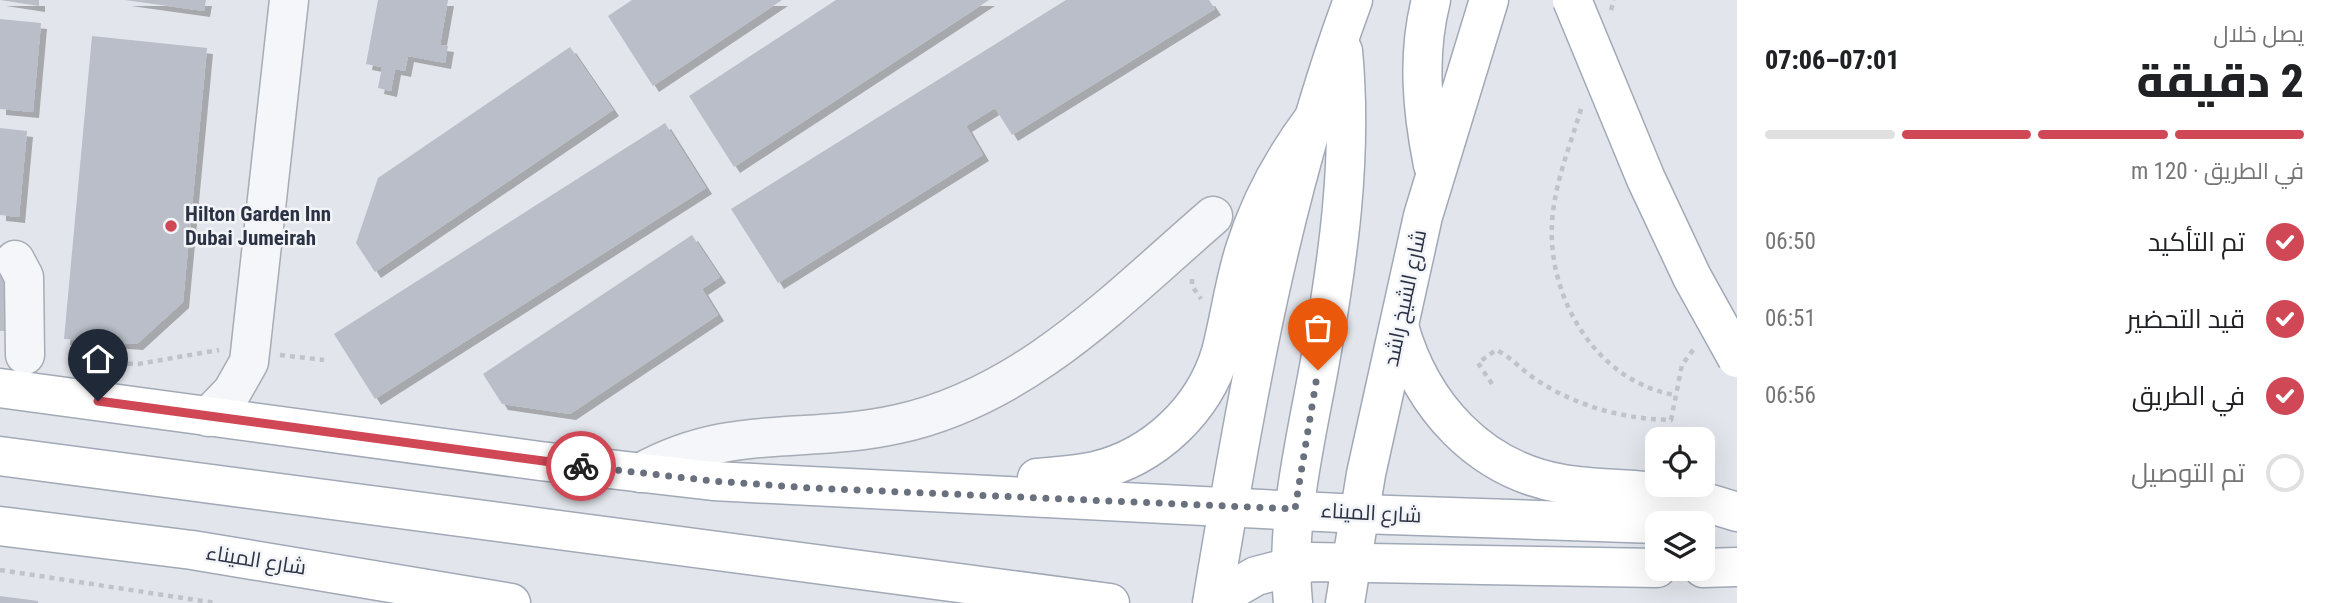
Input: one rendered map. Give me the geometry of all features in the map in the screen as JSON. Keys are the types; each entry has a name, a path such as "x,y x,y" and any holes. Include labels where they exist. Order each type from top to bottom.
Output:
{"main road":[{"path":"1432,0 1423,44 1422,76 1423,108 1434,171"},
{"name":"شارع الشيخ راشد","path":"1345,591 1399,326 1434,171 1489,0"},
{"path":"1572,0 1646,179 1692,277 1737,358"},
{"path":"1347,16 1314,118 1268,294 1213,602 1270,581 1345,591 1645,569"},
{"path":"1270,581 1295,509 1344,207 1347,16"},
{"path":"910,492 1096,471 1142,452 1178,424 1203,391 1220,353 1239,267 1267,193 1314,118"},
{"path":"1399,326 1413,367 1435,404 1465,438 1501,462 1561,484 1669,494 1737,512"},
{"name":"شارع الميناء","path":"0,388 25,364 208,417 640,473 750,484 1360,514 1645,524"},
{"path":"0,456 958,585 1110,603"},
{"path":"1229,506 1270,581 1293,603"},
{"name":"شارع الميناء","path":"0,526 192,550 511,603"},
{"path":"1715,526 1737,527"},
{"path":"1715,568 1737,567"}],"street":[{"path":"271,425 255,395 250,357 289,0"},
{"path":"640,473 711,443 870,429 929,415 987,393 1065,344 1213,216"},
{"path":"15,260 24,277 25,364"},
{"path":"208,417 232,392 250,357"}],"path":[{"path":"1610,13 1614,0"},
{"path":"1492,384 1478,363 1496,350 1535,379 1572,399 1611,413 1671,420 1675,395 1633,382 1594,348 1571,313 1556,274 1552,253 1553,212 1582,105"},
{"path":"25,364 138,364 215,350 250,357 324,360"},
{"path":"0,570 216,603"}],"building":[{"path":"0,0 39,0 39,6"},
{"path":"125,0 206,0 204,11"},
{"path":"378,0 448,0 440,45 448,46 445,63 408,56 405,71 395,69 391,91 378,88 382,67 366,64"},
{"path":"632,0 782,0 653,86 608,16"},
{"path":"836,0 989,0 734,167 689,96"},
{"path":"1066,0 1209,0 1215,9 1012,135 995,108 966,126 983,155 778,283 731,209"},
{"path":"0,19 41,23 33,112 0,109"},
{"path":"92,36 207,48 183,302 137,344 64,339"},
{"path":"570,47 613,110 375,272 356,243 378,178"},
{"path":"665,123 706,188 375,399 334,334"},
{"path":"0,128 27,131 19,217 0,215"},
{"path":"692,235 720,277 702,289 718,315 570,414 502,404 483,374"},
{"path":"0,252 15,252 12,331 0,331"},
{"path":"0,596 38,601 38,603 0,603"}],"way so far":[{"path":"581,466 713,481 811,488 1295,509 1318,370"}],"place":[{"name":"Hilton Garden Inn Dubai Jumeirah","path":"171,226"}],"route":[{"path":"98,401 581,466"}]}
